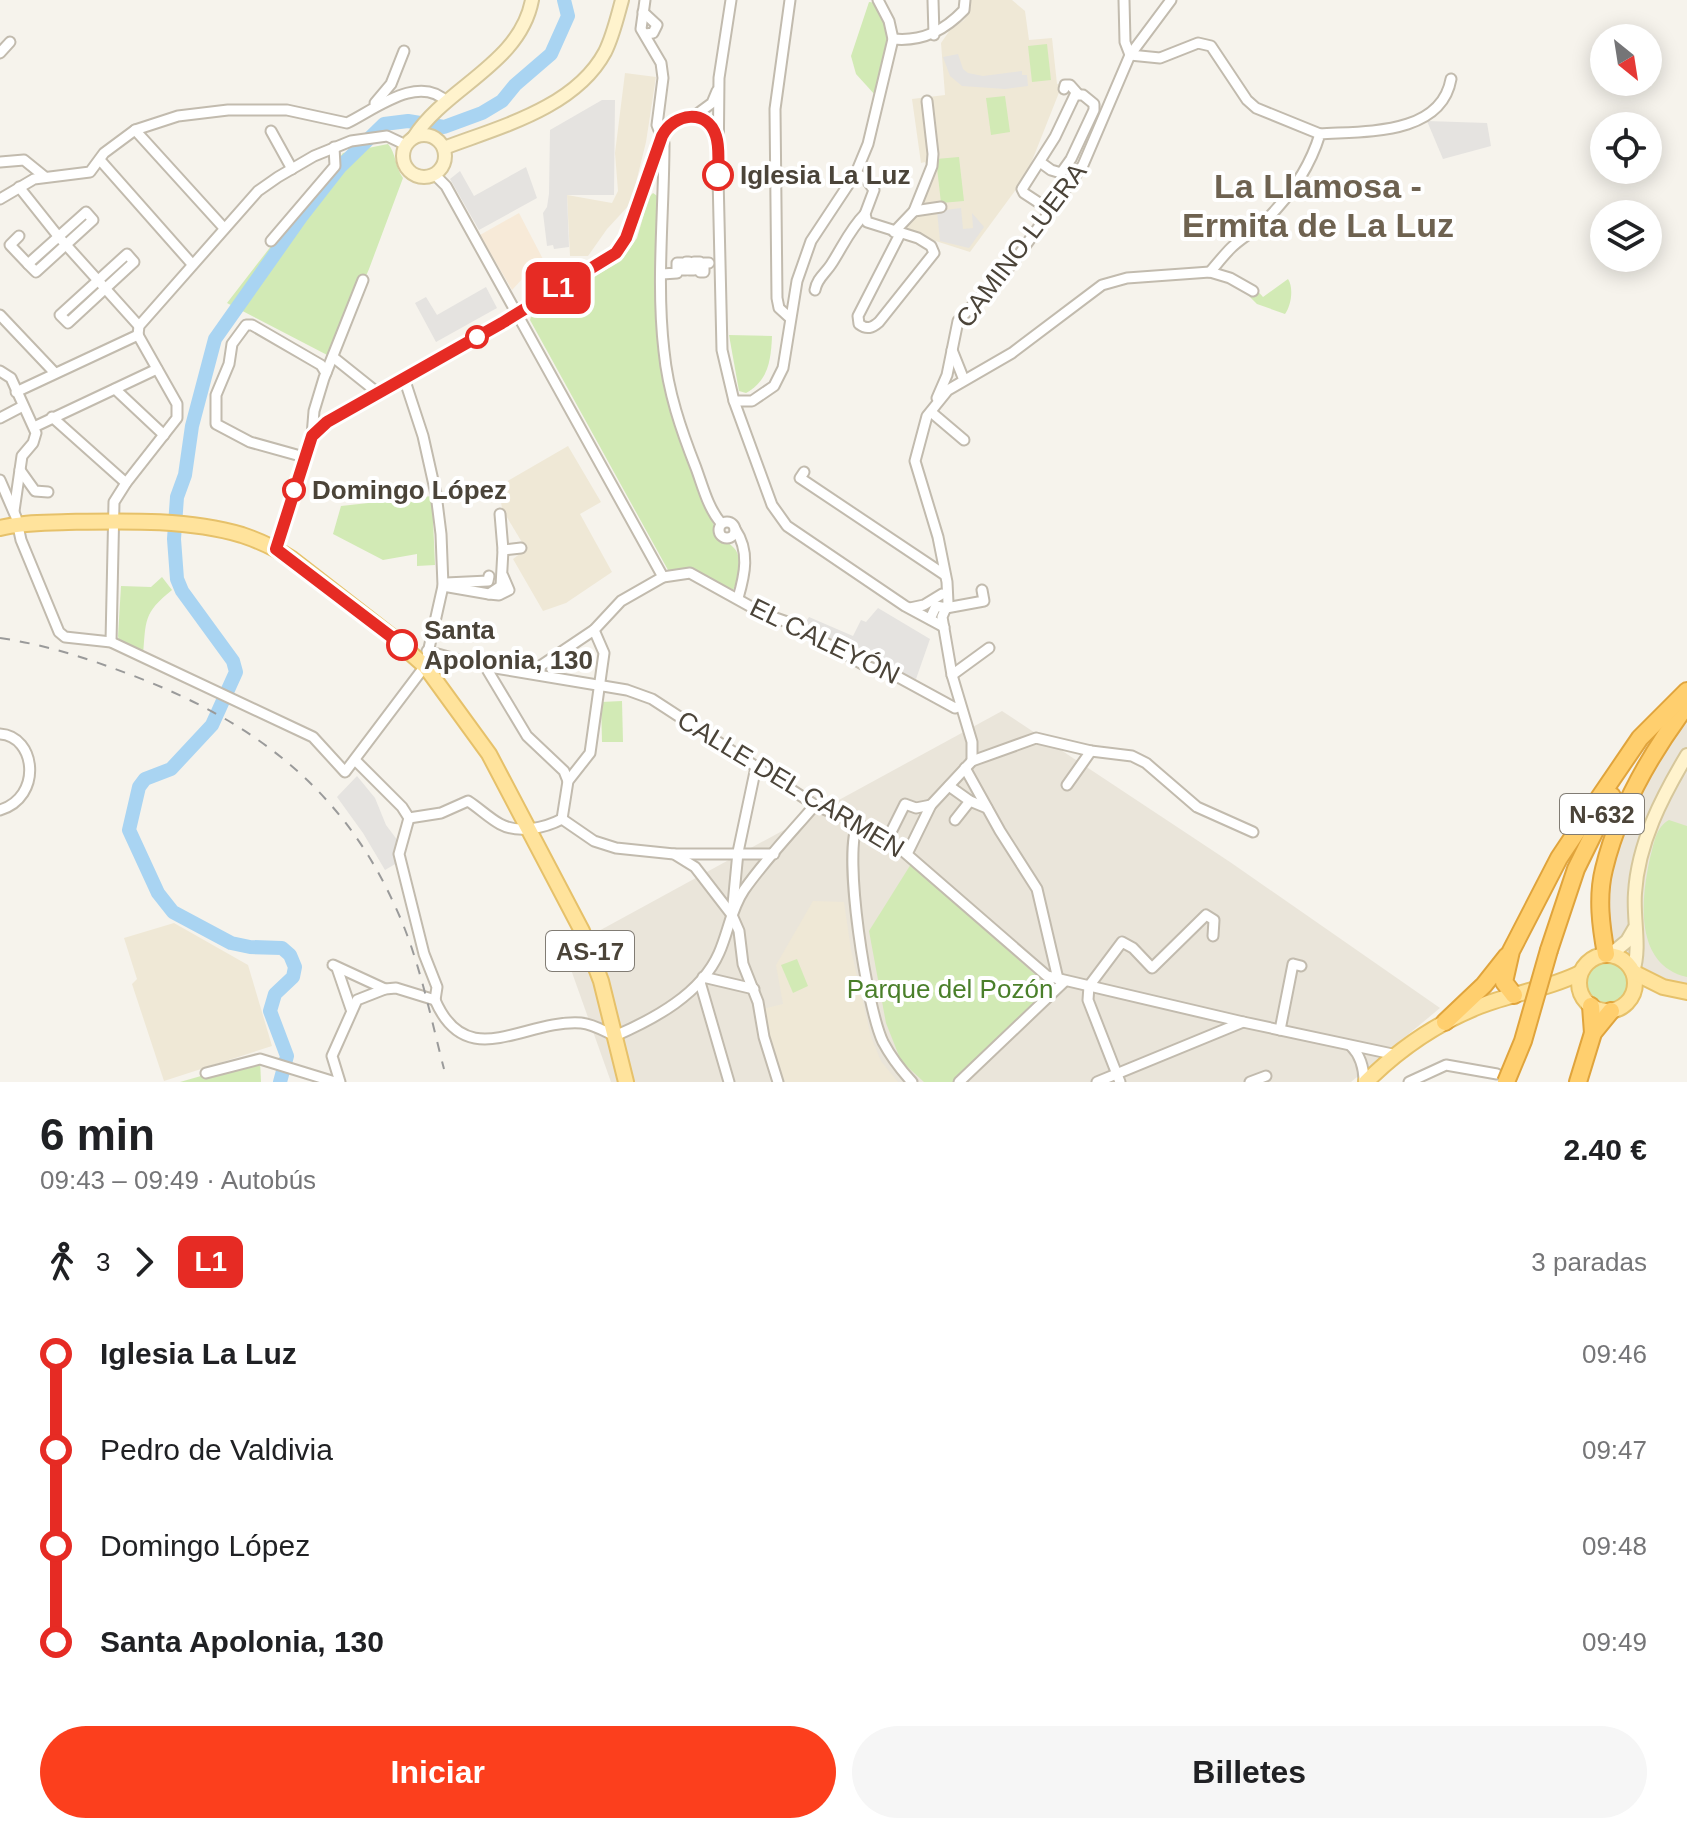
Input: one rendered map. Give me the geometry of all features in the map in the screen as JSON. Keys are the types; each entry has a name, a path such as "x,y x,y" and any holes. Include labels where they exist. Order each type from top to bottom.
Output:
{"highway":[{"name":"N-632","path":"1501,1078 1523,1041 1576,869 1602,814 1640,751 1687,693"},
{"path":"1445,1022 1484,985 1511,951 1559,858 1640,738 1687,693"},
{"path":"1608,954 1600,902 1603,870 1623,815 1644,772 1666,733 1687,705"},
{"path":"1511,951 1504,982 1514,995"},
{"path":"1586,1001 1593,1033"},
{"path":"1580,1080 1593,1033 1611,1011"}],"main road":[{"name":"AS-17","path":"0,528 16,517 178,525 244,536 276,549 391,636 425,666 489,754 582,931 601,981 626,1082"},
{"path":"1365,1082 1445,1022 1514,995 1551,987 1580,973 1590,960 1608,954 1627,963 1633,972 1635,985 1633,994 1621,1007 1611,1011 1599,1010 1586,1001 1551,987"},
{"path":"1633,972 1663,987 1687,992"},
{"path":"1580,973 1579,982 1586,1001"},
{"path":"1633,994 1663,987"}],"street":[{"path":"16,392 138,331 192,264 258,191 334,147 379,136 413,137 424,135 435,137 444,148 443,167 435,175 424,178 406,167 403,156 413,137 430,117 485,71 505,49 526,18 532,0"},
{"path":"444,148 538,110 575,88 593,71 604,53 622,0"},
{"path":"645,0 640,25 658,54 663,70 657,125 662,136 664,192 664,352 672,396 685,440 712,512 721,523 718,528 721,536 734,533 742,546 744,581 738,598"},
{"path":"731,0 719,83 718,139 722,350 734,401 772,505 787,526 910,608 944,627"},
{"path":"790,0 775,109 774,156 777,298 779,308 790,318"},
{"path":"734,401 752,401 774,386 783,368 797,281 811,241 856,173 868,144 893,39 889,21 878,0"},
{"path":"933,0 934,35"},
{"path":"893,39 934,35 964,10 965,0"},
{"path":"1124,0 1125,42 1130,55 1160,58 1198,43 1211,46 1247,100 1256,108 1320,134 1372,132 1399,126 1428,114 1449,91 1451,79"},
{"name":"CAMINO LUERA","path":"946,578 931,511 915,461 927,416 947,375 958,321 1013,263 1083,165 1130,55 1171,0"},
{"path":"0,53 10,42"},
{"path":"371,108 391,84 404,51"},
{"path":"312,436 327,422 616,253 626,238 668,125 675,120 693,117 712,103 719,83"},
{"path":"1040,162 1061,173 1094,110 1094,104 1070,85 1065,85 1064,89"},
{"path":"0,199 19,187 45,177 90,172 104,153 135,130 178,116 228,110 303,112 347,123 393,96 425,92 439,94 447,102"},
{"path":"1050,210 1022,189 1078,94"},
{"path":"865,214 867,222 897,233 918,238 931,246 934,253 872,328 859,324 858,316 897,233 914,211 932,166 927,101"},
{"path":"693,117 710,126 718,139"},
{"path":"135,130 224,228"},
{"path":"271,131 292,169"},
{"path":"1210,272 1232,247 1265,222 1285,199 1301,177 1320,134"},
{"path":"271,241 335,166 334,147"},
{"path":"0,162 24,160 45,177"},
{"path":"100,160 192,264"},
{"path":"815,290 816,282 831,267 853,226 865,214 874,190 866,179 856,173"},
{"path":"435,175 446,186 663,577 621,601 594,630 530,673"},
{"path":"19,187 138,331 177,404 177,418 114,502 111,642"},
{"path":"644,189 656,188 664,192"},
{"path":"914,211 941,207"},
{"path":"19,236 10,245 28,264 36,272 93,220 86,212 28,264"},
{"path":"662,274 677,273 677,263 682,263 683,270 686,270 686,262 689,262 689,270 694,270 694,262 700,262 700,272 704,272 704,263 709,263"},
{"path":"964,440 931,412 948,390 1012,353 1102,285 1127,278 1210,272 1230,278 1253,291"},
{"path":"276,549 312,436 314,411 326,373 363,280"},
{"path":"0,315 54,372"},
{"path":"304,457 250,442 216,424 216,395 229,364 232,344 241,328 252,325 321,365 326,373"},
{"path":"951,346 964,380"},
{"path":"333,357 378,393"},
{"path":"34,427 157,369"},
{"path":"0,371 11,378 36,433 33,443 22,456 16,517"},
{"path":"0,480 59,632 65,637 111,642 313,737 345,772 425,666 443,584 436,494 423,436 404,378"},
{"path":"115,389 164,435"},
{"path":"740,417 752,401"},
{"path":"0,418 23,406"},
{"path":"314,411 327,422"},
{"path":"52,417 126,483"},
{"path":"20,470 35,491 48,492"},
{"path":"802,475 946,578 942,617 952,675 972,742 968,765 987,808 1037,889 1062,980 959,1082"},
{"path":"28,497 30,484"},
{"path":"443,584 489,594 501,586 503,550 500,514"},
{"path":"503,550 521,548"},
{"name":"EL CALEYÓN","path":"663,577 690,573 764,614 790,623 866,666 900,678 955,708 960,706"},
{"path":"443,584 488,581 489,576"},
{"path":"910,608 984,601 979,594"},
{"path":"930,619 943,603"},
{"path":"562,819 568,781 590,753 604,653 594,630"},
{"path":"952,675 989,648"},
{"name":"CALLE DEL CARMEN","path":"427,651 485,666 627,690 652,699 815,805 888,838 1047,976 1397,1055"},
{"path":"485,666 527,736 564,771 568,781"},
{"path":"0,734 7,735 22,748 30,765 29,781 22,797 0,810"},
{"path":"907,854 931,805 968,765 1036,738 1091,751 1132,756 1146,763 1197,807 1253,832"},
{"path":"1067,785 1091,751"},
{"path":"1633,972 1637,946 1634,929 1635,889 1643,848 1660,800 1687,755"},
{"path":"355,760 409,818 399,854 424,954 437,987 435,1000 442,1017 454,1031 471,1038 493,1041 561,1023 591,1025 615,1036 653,1019 701,980 718,955 742,892 815,805"},
{"path":"732,915 738,852 756,767"},
{"path":"949,786 970,801 987,808"},
{"path":"409,818 441,813 468,801 501,825 530,830 562,819"},
{"path":"955,820 970,801"},
{"path":"888,838 905,804 916,808 931,805"},
{"path":"562,819 594,841 616,848 674,854 774,854"},
{"path":"858,823 853,838 852,870 873,1010 882,1040 912,1082"},
{"path":"674,854 695,867 732,915 739,931 743,964 754,989 778,1082"},
{"path":"1119,1078 1088,1000 1089,986 1122,942 1133,948 1152,968 1206,915 1214,920 1213,936"},
{"path":"1608,954 1627,941 1634,929"},
{"path":"1280,1030 1293,964 1301,966"},
{"path":"351,1009 335,966 385,989"},
{"path":"701,980 754,989"},
{"path":"701,980 729,1082"},
{"path":"206,1073 260,1059 337,1082 332,1056 357,1000 396,988 435,1000"},
{"path":"1097,1082 1119,1078 1243,1022"},
{"path":"1351,1046 1358,1052 1365,1082"},
{"path":"1409,1082 1446,1065 1501,1078"},
{"path":"1250,1082 1266,1076"}],"shaded area":[{"path":"971,0 1012,0 1025,11 1029,40 1052,38 1057,84 1062,85 1026,176 970,252 898,229 927,167 925,162 921,163 912,99 945,95 941,43 950,30 964,20"},
{"path":"958,54 963,69 968,73 983,76 1022,71 1022,75 1027,75 1028,86 1005,89 962,86 950,76 943,57"},
{"path":"625,73 656,77 646,142 631,203 588,256 570,256 567,195 612,203 618,191 615,153"},
{"path":"602,100 615,100 614,195 567,195 569,247 554,249 553,245 547,246 543,213 549,194 550,130"},
{"path":"1427,121 1487,123 1491,146 1443,159"},
{"path":"526,167 537,198 479,230 450,179 460,171 474,196"},
{"path":"961,208 963,229 973,228 972,213 984,227 969,248 940,241 937,211"},
{"path":"519,213 545,263 539,267 543,275 528,283 524,277 512,290 480,235"},
{"path":"486,287 497,308 436,342 415,303 426,297 437,315"},
{"path":"568,446 601,502 580,514 612,572 566,603 543,611 513,559 526,549 502,509 499,486"},
{"path":"878,608 930,639 916,679 874,665 804,625 809,617 853,636 861,620 866,622"},
{"path":"1002,711 1230,862 1440,1008 1351,1082 611,1082 564,950"},
{"path":"1687,720 1687,985 1655,977 1609,940 1607,907 1608,881 1633,809"},
{"path":"357,776 375,798 386,825 398,841 397,863 385,870 337,797"},
{"path":"813,901 844,902 851,950 871,1037 881,1061 898,1082 782,1082 774,1063 763,1009 783,1004 776,965"},
{"path":"174,923 248,965 272,1046 164,1081 132,984 137,979 124,938"}],"green space":[{"path":"869,2 878,3 893,39 876,96 856,74 851,56"},
{"path":"1047,44 1051,80 1032,82 1028,46"},
{"path":"1005,96 1010,132 991,135 986,98"},
{"path":"388,144 403,178 369,269 331,357 227,303 343,153"},
{"path":"959,157 964,201 941,203 936,159"},
{"path":"653,193 660,198 656,303 664,386 676,427 715,528 738,556 737,580 733,590 729,591 699,572 668,570 530,320 532,313 538,309 621,261 637,238 649,197"},
{"path":"1288,279 1291,297 1285,314 1257,304 1248,295 1255,288 1263,297"},
{"path":"729,335 772,336 764,375 746,393 739,391"},
{"path":"432,496 435,565 417,566 417,554 383,560 333,534 341,506"},
{"path":"162,577 172,590 148,618 143,656 119,641 121,586 151,587"},
{"path":"622,701 623,742 602,742 601,702"},
{"path":"1669,820 1687,826 1687,977 1670,970 1658,959 1645,928 1645,892 1650,858 1658,832"},
{"name":"Parque del Pozón","path":"911,864 1049,987 955,1082 924,1082 901,1061 886,1023 869,931"},
{"path":"797,959 808,986 793,993 781,965"},
{"path":"1607,961 1622,968 1629,983 1622,998 1607,1005 1592,998 1585,983 1592,968"},
{"path":"260,1059 261,1082 180,1082"}],"waterway":[{"path":"280,1082 287,1056 270,1011 275,994 293,977 295,967 290,955 282,948 231,943 173,912 158,893 129,830 139,787 145,779 171,769 212,725 236,672 233,661 182,591 177,579 174,539 177,497 185,475 192,426 215,339 340,167 384,124 408,121 444,127 482,113 502,101 515,85 551,54 568,16 564,0"}],"railway":[{"path":"0,638 85,658 177,694 254,737 320,793 373,864 395,906 417,966 444,1069"}],"bus line":[{"name":"L1","path":"402,645 276,549 312,436 327,422 502,323 616,253 626,238 662,136 675,120 693,117 710,126 718,139 718,175"}],"place":[{"name":"Iglesia La Luz","path":"718,175"},
{"name":"Domingo López","path":"294,490"},
{"name":"Santa Apolonia, 130","path":"402,645"}],"district":[{"name":"La Llamosa - Ermita de La Luz","path":"1318,206"}]}
